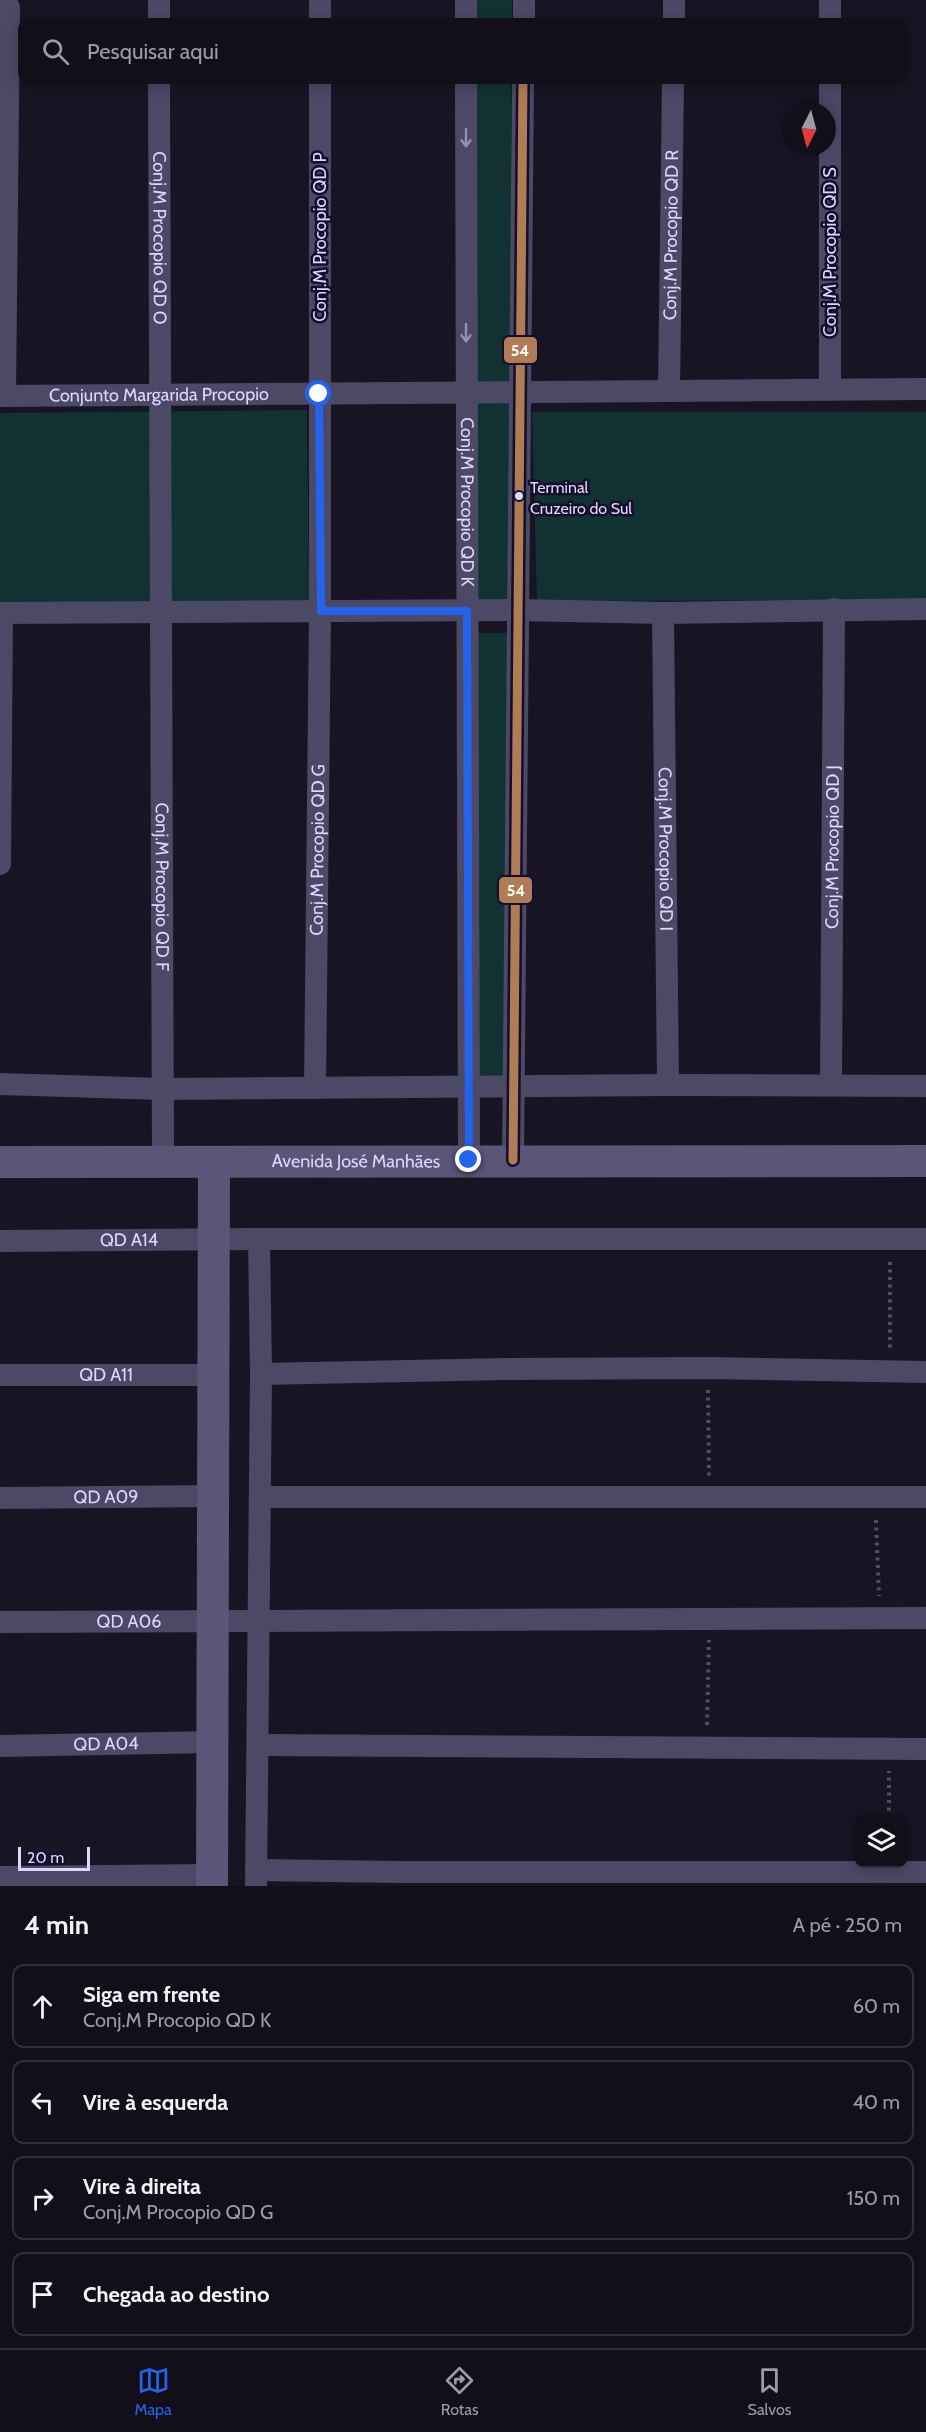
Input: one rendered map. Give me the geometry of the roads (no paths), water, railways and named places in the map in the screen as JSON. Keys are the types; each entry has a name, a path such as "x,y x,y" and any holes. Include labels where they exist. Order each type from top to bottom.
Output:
{"street":[{"path":"159,0 159,18"},
{"path":"320,0 320,18"},
{"path":"466,0 466,18"},
{"path":"524,0 524,18"},
{"path":"674,0 674,18"},
{"path":"830,0 830,18"},
{"path":"2,396 7,9"},
{"name":"Conj.M Procopio QD O","path":"159,84 161,612"},
{"name":"Conj.M Procopio QD P","path":"319,394 320,84"},
{"path":"466,84 466,393"},
{"path":"513,1160 524,84"},
{"name":"Conj.M Procopio QD R","path":"669,391 673,84"},
{"name":"Conj.M Procopio QD S","path":"830,84 830,389"},
{"name":"Conjunto Margarida Procopio","path":"2,396 926,389"},
{"name":"Conj.M Procopio QD K","path":"466,393 467,611"},
{"path":"319,394 321,611"},
{"name":"Conj.M Procopio QD J","path":"831,1085 834,609"},
{"path":"0,864 1,613 518,610 663,613 926,609"},
{"name":"Conj.M Procopio QD G","path":"315,1088 321,611"},
{"path":"467,611 469,1160"},
{"name":"Conj.M Procopio QD F","path":"161,612 163,1161"},
{"name":"Conj.M Procopio QD I","path":"663,613 668,1085"},
{"path":"0,1084 162,1089 668,1085 926,1086"},
{"name":"Avenida José Manhães","path":"0,1162 926,1161"},
{"path":"0,1877 212,1881 214,1162"},
{"path":"259,1239 261,1374 256,1878 401,1872 926,1872"},
{"name":"QD A14","path":"0,1241 926,1239"},
{"path":"261,1374 708,1368 926,1372"},
{"name":"QD A11","path":"0,1375 212,1375"},
{"name":"QD A09","path":"0,1498 213,1496"},
{"path":"260,1497 926,1497"},
{"name":"QD A06","path":"0,1622 926,1618"},
{"name":"QD A04","path":"0,1746 213,1742"},
{"path":"258,1745 926,1749"}],"place":[{"name":"Terminal Cruzeiro do Sul","path":"519,496"}]}
